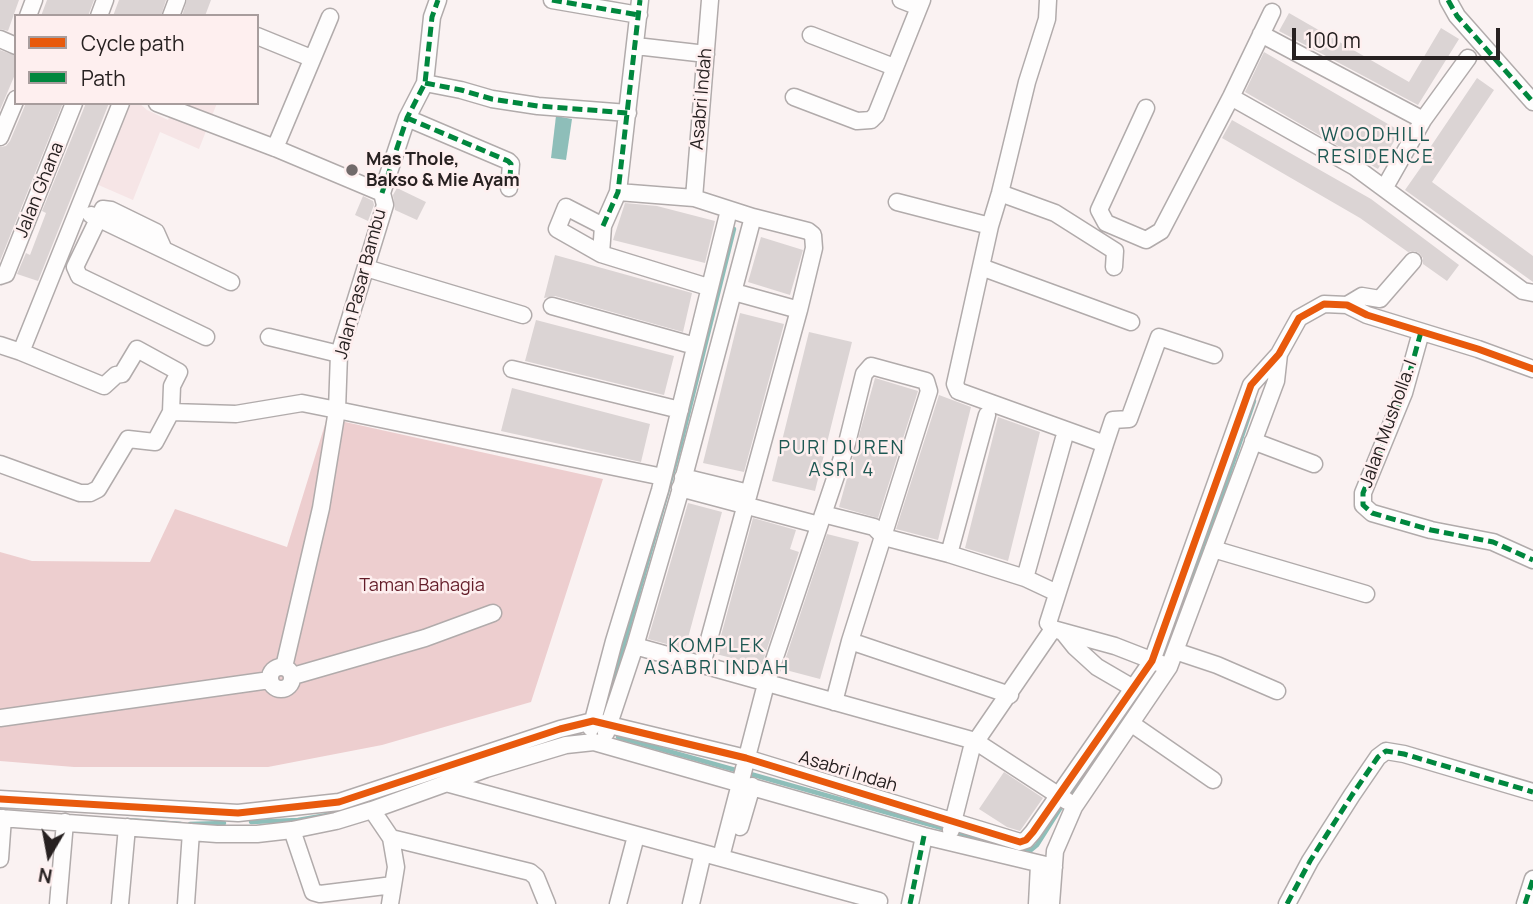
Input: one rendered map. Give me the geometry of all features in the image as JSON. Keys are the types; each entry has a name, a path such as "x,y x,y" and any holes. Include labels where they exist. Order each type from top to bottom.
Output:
{"street":[{"path":"382,193 407,118 425,83 432,17 438,0"},
{"path":"552,0 640,7 618,192 603,226 601,254"},
{"name":"Asabri Indah","path":"694,198 709,0"},
{"path":"794,97 857,121 871,120 876,116 921,3 901,0"},
{"path":"1048,0 1047,19 1027,82 990,226 955,384 958,391 1105,443"},
{"path":"1448,0 1457,16 1533,102"},
{"path":"1146,108 1099,209 1105,223 1146,240 1161,231 1272,12"},
{"path":"275,148 330,17"},
{"path":"1261,34 1423,120"},
{"path":"811,35 894,67"},
{"path":"259,37 311,58"},
{"path":"636,46 706,54"},
{"path":"1385,187 1423,120 1468,58"},
{"path":"425,83 492,99 538,106 628,113"},
{"path":"1231,97 1355,167 1523,291 1533,293"},
{"path":"0,137 14,104"},
{"name":"Jalan Ghana","path":"2,276 73,105"},
{"path":"21,352 120,105"},
{"name":"Jalan Pasar Bambu","path":"162,105 382,193 385,205 339,354 337,410 321,508 288,671"},
{"path":"407,118 509,160 509,188"},
{"path":"618,192 694,198 808,231 813,235 814,248 799,310 702,665"},
{"path":"1000,193 1055,213 1115,251 1114,267"},
{"path":"897,202 990,226"},
{"path":"603,226 566,207 557,229 601,254 708,287"},
{"path":"79,209 98,218"},
{"path":"205,337 79,276 75,267 98,218 103,209 111,210 156,232 164,250 231,282"},
{"path":"596,743 635,646 672,488 680,410 729,210"},
{"path":"603,722 614,641 672,488 734,292 753,217"},
{"path":"1347,305 1362,296 1380,299 1413,261"},
{"path":"366,268 523,315"},
{"path":"981,268 1131,322"},
{"path":"734,292 799,310"},
{"path":"1059,794 1152,660 1251,385 1279,354 1299,318 1324,304 1347,305 1367,316 1533,369"},
{"path":"552,306 695,346"},
{"name":"Jalan Musholla. I","path":"1421,332 1404,393 1363,493 1363,505 1372,513 1431,530 1493,542 1533,560"},
{"path":"270,337 339,354"},
{"path":"1133,688 1097,667 1048,619 1113,420 1129,419 1159,337 1214,355"},
{"path":"0,345 104,386 115,375 122,374 136,349 179,372 172,390 171,412 155,442 128,439 97,489 90,493 80,493 0,464"},
{"path":"1037,904 1046,866 1074,807 1169,667 1276,381 1279,354"},
{"path":"726,858 766,684 847,443 866,369 871,366 926,381 929,391 850,641 834,702"},
{"path":"512,369 680,410"},
{"path":"171,412 236,414 302,403 337,410 672,488 747,500 821,519 874,527 884,537 1025,578 1058,593"},
{"path":"949,554 987,415"},
{"path":"1025,578 1063,438"},
{"path":"1253,440 1314,464"},
{"path":"1213,549 1366,594"},
{"path":"0,718 270,680 275,688 284,689 291,685 288,671 425,638 493,613"},
{"path":"1058,631 1115,646 1169,667"},
{"path":"951,831 975,741 1058,631"},
{"path":"850,641 1010,695"},
{"path":"635,646 975,741 1059,794 1074,807"},
{"path":"1175,651 1217,665 1277,691"},
{"path":"0,799 238,813 340,802 560,729 603,722"},
{"name":"Asabri Indah","path":"603,722 745,774 951,831 1011,841 1026,840 1059,794"},
{"path":"1132,724 1213,780"},
{"path":"0,859 2,818 237,834 292,830 372,810 566,745 596,743 745,774 924,836 951,831 1046,866"},
{"path":"1287,904 1310,861 1352,795 1378,757 1386,751 1533,792"},
{"path":"446,783 879,901"},
{"path":"292,830 313,892 394,898 396,867 391,838 372,810"},
{"path":"237,834 238,813"},
{"path":"58,904 65,822"},
{"path":"120,904 127,827"},
{"path":"186,904 191,832"},
{"path":"618,904 636,836"},
{"path":"910,904 924,836"},
{"path":"391,838 530,873 536,877 547,904"},
{"path":"691,904 703,853"},
{"path":"1046,866 1051,904"},
{"path":"1525,904 1533,879"}],"shaded area":[{"path":"118,105 141,105 168,120 174,105 216,105 199,149 160,132 133,200 87,180"}],"green space":[{"name":"Taman Bahagia","path":"327,418 603,479 531,702 382,745 268,767 74,767 0,761 0,552 32,561 150,562 175,509 287,547"}],"water":[{"path":"556,116 572,119 566,160 551,158"}],"building":[{"path":"0,0 19,0 8,31 0,29"},
{"path":"47,0 94,0 89,14 42,14"},
{"path":"119,0 166,0 162,14 114,14"},
{"path":"187,0 211,0 206,14 183,14"},
{"path":"1289,13 1409,82 1441,28 1459,39 1418,105 1279,31"},
{"path":"0,50 14,55 14,77 0,110"},
{"path":"1264,52 1400,131 1378,169 1245,92"},
{"path":"1477,78 1494,90 1432,182 1533,256 1533,282 1405,190 1426,160 1423,158"},
{"path":"25,105 62,105 0,261 0,147 6,146"},
{"path":"85,105 108,105 38,281 17,274 26,253 30,255 46,213 42,211"},
{"path":"1232,120 1371,199 1459,265 1447,281 1423,264 1419,253 1408,252 1360,218 1222,138"},
{"path":"397,188 426,202 417,220 395,210 393,195"},
{"path":"363,196 373,201 374,205 368,221 355,215"},
{"path":"625,203 657,206 715,221 705,263 613,240"},
{"path":"761,237 803,250 790,295 748,282"},
{"path":"555,255 692,293 683,332 555,296 544,298"},
{"path":"740,313 784,324 744,472 703,463"},
{"path":"536,320 674,356 664,395 525,361"},
{"path":"809,332 852,342 815,491 772,481"},
{"path":"875,378 918,391 878,518 839,507"},
{"path":"512,388 650,424 641,462 501,431"},
{"path":"939,395 971,407 938,540 896,529"},
{"path":"998,417 1040,432 1008,561 965,548"},
{"path":"688,503 722,512 685,649 648,639"},
{"path":"753,518 796,530 790,549 799,552 762,664 759,665 716,654"},
{"path":"827,534 859,542 820,679 782,669"},
{"path":"1004,772 1043,798 1020,831 1007,827 979,809"}],"waterway":[{"path":"603,718 680,447 734,229"},
{"path":"1186,587 1198,565 1254,401"},
{"path":"1144,691 1154,670"},
{"path":"618,737 739,771"},
{"path":"1069,796 1090,770"},
{"path":"747,773 1023,851 1031,850 1037,845 1063,804"},
{"path":"251,822 298,820 327,815 389,794"},
{"path":"127,820 181,824"},
{"path":"190,824 224,823"}],"marked path":[{"path":"382,193 407,118 425,83 432,17 438,0"},
{"path":"552,0 639,15"},
{"path":"603,226 618,192 640,0"},
{"path":"1448,0 1457,16 1533,102"},
{"path":"425,83 492,99 538,106 628,113"},
{"path":"407,118 508,161 511,164 509,188"},
{"path":"1421,332 1404,393 1363,493 1363,505 1372,513 1431,530 1493,542 1533,560"},
{"path":"1287,904 1310,861 1352,795 1378,757 1386,751 1533,792"},
{"path":"910,904 924,836"},
{"path":"1525,904 1533,879"}],"cycle path":[{"path":"0,799 238,813 339,802 560,729 593,721 746,758 1020,842 1033,832 1152,661 1251,385 1279,354 1299,318 1324,304 1347,305 1367,315 1533,369"}],"place":[{"name":"Mas Thole, Bakso & Mie Ayam","path":"352,170"}],"district":[{"name":"WOODHILL RESIDENCE","path":"1376,147"},
{"name":"PURI DUREN ASRI 4","path":"842,460"},
{"name":"KOMPLEK ASABRI INDAH","path":"717,658"}]}
